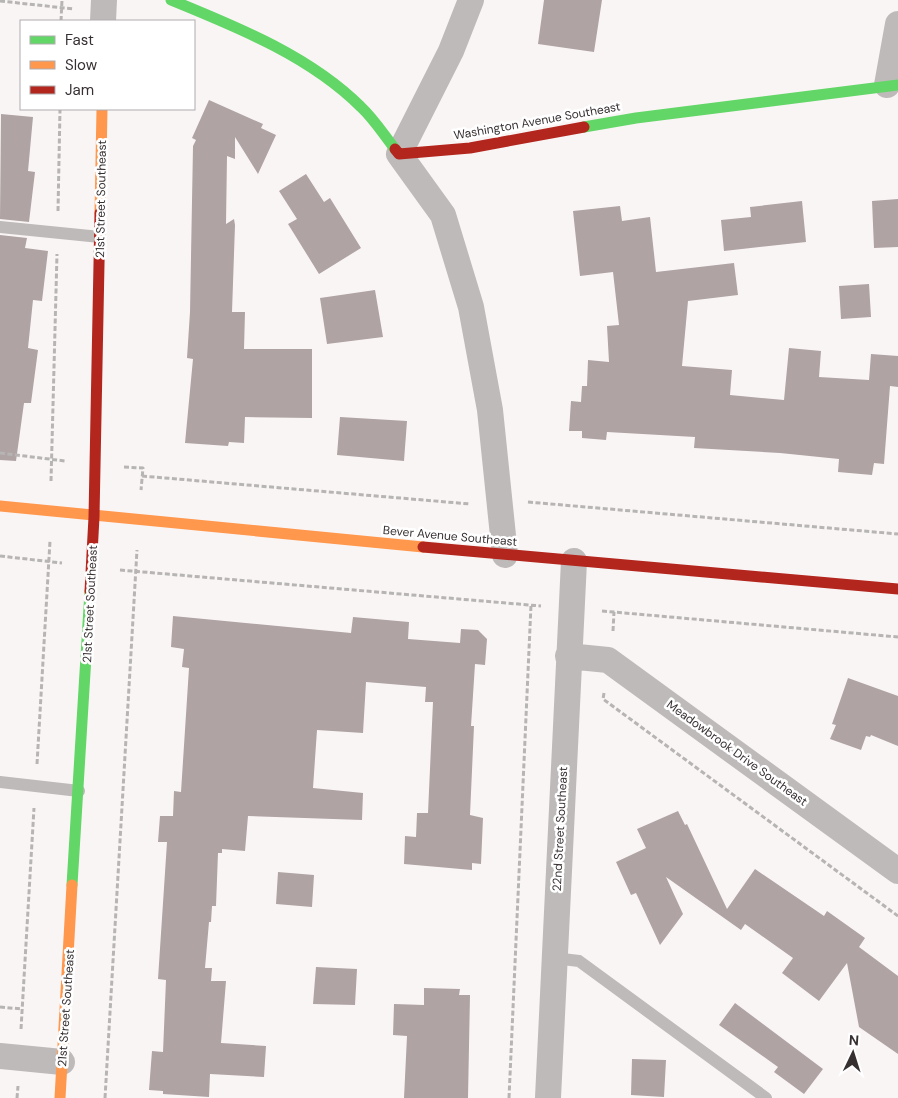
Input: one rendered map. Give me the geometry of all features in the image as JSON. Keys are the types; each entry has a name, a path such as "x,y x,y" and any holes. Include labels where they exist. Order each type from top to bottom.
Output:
{"street":[{"path":"171,0 230,24 302,63 356,101 399,154 443,215 471,306 490,410 505,555"},
{"path":"399,154 451,51 471,0"},
{"path":"892,85 898,24"},
{"name":"Washington Avenue Southeast","path":"399,154 470,148 636,118 892,85"},
{"name":"21st Street Southeast","path":"60,1098 80,791 94,516 102,110"},
{"name":"Bever Avenue Southeast","path":"0,506 505,555 898,589"},
{"name":"22nd Street Southeast","path":"548,1098 574,561"},
{"name":"Meadowbrook Drive Southeast","path":"568,656 608,660 898,871"},
{"path":"0,1056 62,1062"}],"lane":[{"path":"0,226 100,237"},
{"path":"0,782 80,791"},
{"path":"554,958 579,961 766,1098"}],"path":[{"path":"61,20 62,0"},
{"path":"0,1 96,10"},
{"path":"51,481 60,110"},
{"path":"0,453 73,462"},
{"path":"118,466 143,468 141,490"},
{"path":"142,476 472,504"},
{"path":"521,501 898,534"},
{"path":"105,1098 137,550"},
{"path":"0,556 70,564"},
{"path":"114,569 541,606"},
{"path":"509,1098 531,605"},
{"path":"599,610 898,637"},
{"path":"612,640 614,612"},
{"path":"604,690 603,699 898,916"},
{"path":"0,1006 22,1009"}],"building":[{"path":"544,0 602,0 594,52 538,44"},
{"path":"209,100 263,124 261,128 276,135 258,174 235,137 235,159 227,156 226,224 234,219 235,225 232,312 245,312 244,349 312,349 312,418 245,417 244,443 229,442 228,446 185,443 193,359 187,358 190,312 193,146 196,140 192,138"},
{"path":"1,114 33,117 28,171 35,172 29,222 0,219"},
{"path":"306,174 324,202 330,198 361,248 319,274 288,224 297,219 279,191"},
{"path":"898,199 898,247 874,248 872,201"},
{"path":"802,201 806,242 724,251 721,220 751,217 750,207"},
{"path":"620,206 622,221 650,217 656,272 734,263 738,295 688,301 682,366 732,370 730,395 784,400 789,348 821,351 819,377 869,380 871,354 898,356 898,387 890,386 884,464 874,463 872,475 838,472 839,459 780,453 694,448 695,437 607,432 606,440 582,438 582,431 569,431 571,401 581,402 582,386 587,386 588,360 609,362 607,326 619,325 613,272 580,276 573,211"},
{"path":"0,235 27,238 25,248 48,251 42,301 33,300 28,348 38,350 31,403 24,403 16,461 0,460"},
{"path":"869,284 871,317 841,319 839,286"},
{"path":"375,290 383,337 327,344 320,298"},
{"path":"340,417 407,421 404,461 337,455"},
{"path":"173,616 351,633 353,617 409,622 408,639 460,643 461,629 478,630 487,639 485,665 475,664 471,726 474,726 470,815 483,818 481,864 472,863 472,870 404,864 405,836 416,837 417,813 428,813 433,702 425,702 426,687 366,682 363,733 317,730 313,788 363,793 362,820 248,816 245,851 222,849 222,853 218,853 216,906 212,906 211,922 209,922 205,968 212,968 211,981 226,981 221,1043 266,1046 264,1077 210,1074 209,1097 163,1094 163,1091 149,1090 152,1051 163,1052 166,980 158,979 167,842 158,842 160,816 173,816 174,791 181,792 189,668 182,667 184,649 171,647"},
{"path":"848,678 898,696 898,746 871,735 870,737 866,736 861,750 830,739 836,725 832,724"},
{"path":"678,811 685,825 687,824 727,909 755,869 824,916 827,911 865,938 859,947 898,976 898,1054 859,1027 847,963 819,1001 782,973 793,958 745,924 741,930 666,877 683,914 660,945 636,893 631,895 616,862 646,848 637,829"},
{"path":"278,872 314,875 312,907 276,904"},
{"path":"316,967 357,969 355,1005 313,1004"},
{"path":"424,988 460,989 459,995 470,995 468,1098 404,1098 407,1036 393,1035 394,1004 424,1005"},
{"path":"735,1003 823,1069 804,1094 774,1072 778,1067 719,1025"},
{"path":"632,1059 666,1060 664,1097 631,1095"}],"traffic: fast":[{"path":"171,0 272,44 319,73 341,89 366,112 395,149"},
{"path":"584,127 636,118 898,85"},
{"path":"72,885 90,591"}],"traffic: slow":[{"path":"100,213 102,110"},
{"path":"0,506 423,547"},
{"path":"60,1098 72,885"}],"traffic: jam":[{"path":"395,149 399,154 470,148 584,127"},
{"path":"90,591 94,517 100,213"},
{"path":"423,547 898,589"}]}
